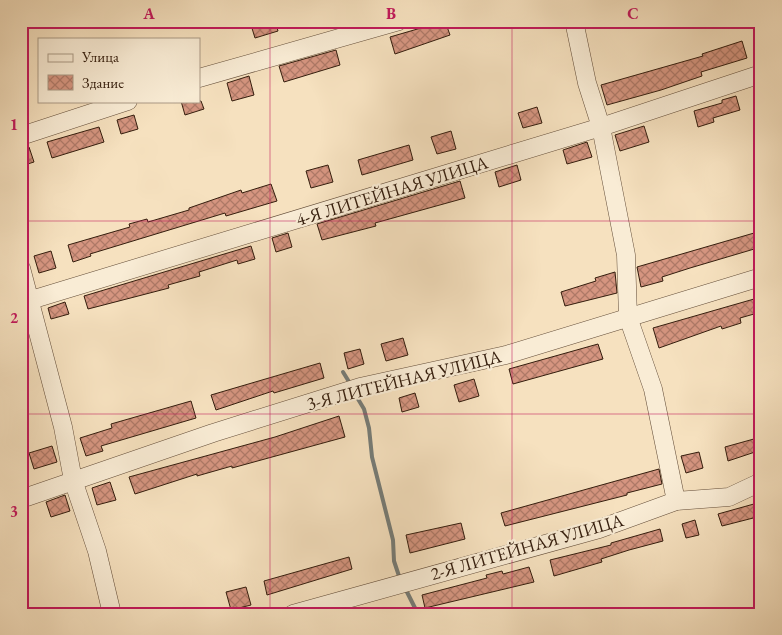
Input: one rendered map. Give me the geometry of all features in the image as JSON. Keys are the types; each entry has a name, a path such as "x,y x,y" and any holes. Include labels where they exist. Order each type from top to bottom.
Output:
{"street":[{"path":"200,78 399,21"},
{"path":"574,21 587,83 601,127 626,255 628,318 653,390 676,501"},
{"name":"4-Я ЛИТЕЙНАЯ УЛИЦА","path":"25,302 601,127 761,74"},
{"path":"21,136 125,102"},
{"path":"21,268 25,302 63,427 73,480 97,551 112,614"},
{"name":"3-Я ЛИТЕЙНАЯ УЛИЦА","path":"21,499 73,480 360,387 506,355 761,277"},
{"name":"2-Я ЛИТЕЙНАЯ УЛИЦА","path":"293,614 598,529 676,501 729,497 761,482"}],"building":[{"path":"264,21 275,21 278,31 255,38 251,25"},
{"path":"445,21 450,35 395,54 390,37"},
{"path":"742,41 747,58 701,72 702,76 661,90 607,105 601,85 703,56 702,54"},
{"path":"336,50 340,65 284,82 279,66"},
{"path":"249,76 254,95 232,101 227,83"},
{"path":"736,96 740,110 713,118 714,122 698,127 694,111 722,103 722,100"},
{"path":"201,101 204,109 185,115 181,102"},
{"path":"537,107 542,123 523,128 518,113"},
{"path":"134,115 138,129 121,134 117,120"},
{"path":"644,126 649,142 620,151 615,135"},
{"path":"99,127 104,142 52,158 47,142"},
{"path":"451,131 456,149 437,154 431,137"},
{"path":"587,142 592,157 567,164 563,150"},
{"path":"409,145 413,160 362,175 358,160"},
{"path":"29,147 34,162 21,166 21,150"},
{"path":"328,165 333,182 311,188 306,171"},
{"path":"517,165 521,180 499,187 495,172"},
{"path":"460,181 465,198 375,223 376,226 322,240 317,224"},
{"path":"271,184 277,201 226,216 225,213 90,254 91,256 73,262 68,245 130,227 129,224 147,219 148,222 189,210 189,208 241,190 242,193"},
{"path":"761,231 761,247 662,277 663,281 641,287 637,267"},
{"path":"288,233 292,247 276,252 272,238"},
{"path":"251,246 255,259 238,264 237,260 199,272 200,276 168,285 169,288 88,309 84,296"},
{"path":"51,251 56,268 39,273 34,256"},
{"path":"615,272 617,293 565,306 561,292 596,281 595,278"},
{"path":"761,297 761,312 740,318 741,323 722,329 721,326 659,348 653,328"},
{"path":"65,302 69,314 51,319 48,308"},
{"path":"403,338 408,355 386,361 381,344"},
{"path":"598,344 603,359 513,384 509,369"},
{"path":"360,349 364,364 348,369 344,353"},
{"path":"320,363 324,378 274,393 273,391 216,410 211,395"},
{"path":"474,379 479,396 459,402 454,385"},
{"path":"415,393 419,407 402,412 399,398"},
{"path":"191,401 196,418 101,446 103,451 86,456 80,438 112,428 111,424"},
{"path":"339,416 345,437 232,468 232,466 197,476 197,474 135,494 129,477 275,437"},
{"path":"761,437 761,450 728,461 725,447"},
{"path":"52,446 57,462 34,469 29,453"},
{"path":"699,452 703,468 686,473 681,456"},
{"path":"659,469 662,484 627,493 627,495 505,526 501,513"},
{"path":"110,482 116,500 97,505 92,488"},
{"path":"65,495 70,511 51,517 46,502"},
{"path":"761,502 761,516 722,526 718,514"},
{"path":"695,520 699,535 686,538 682,524"},
{"path":"461,523 465,539 410,553 406,535"},
{"path":"660,529 663,541 629,550 601,559 602,562 554,576 550,560 611,545 611,543"},
{"path":"349,557 352,569 267,595 264,581"},
{"path":"529,567 534,582 425,608 422,595 487,578 486,575 502,571 503,574"},
{"path":"246,587 251,605 231,610 226,592"}],"waterway":[{"path":"343,372 351,385"},
{"path":"355,394 364,409 369,428 372,457 393,540 394,561 400,579"},
{"path":"405,588 418,614"}]}
